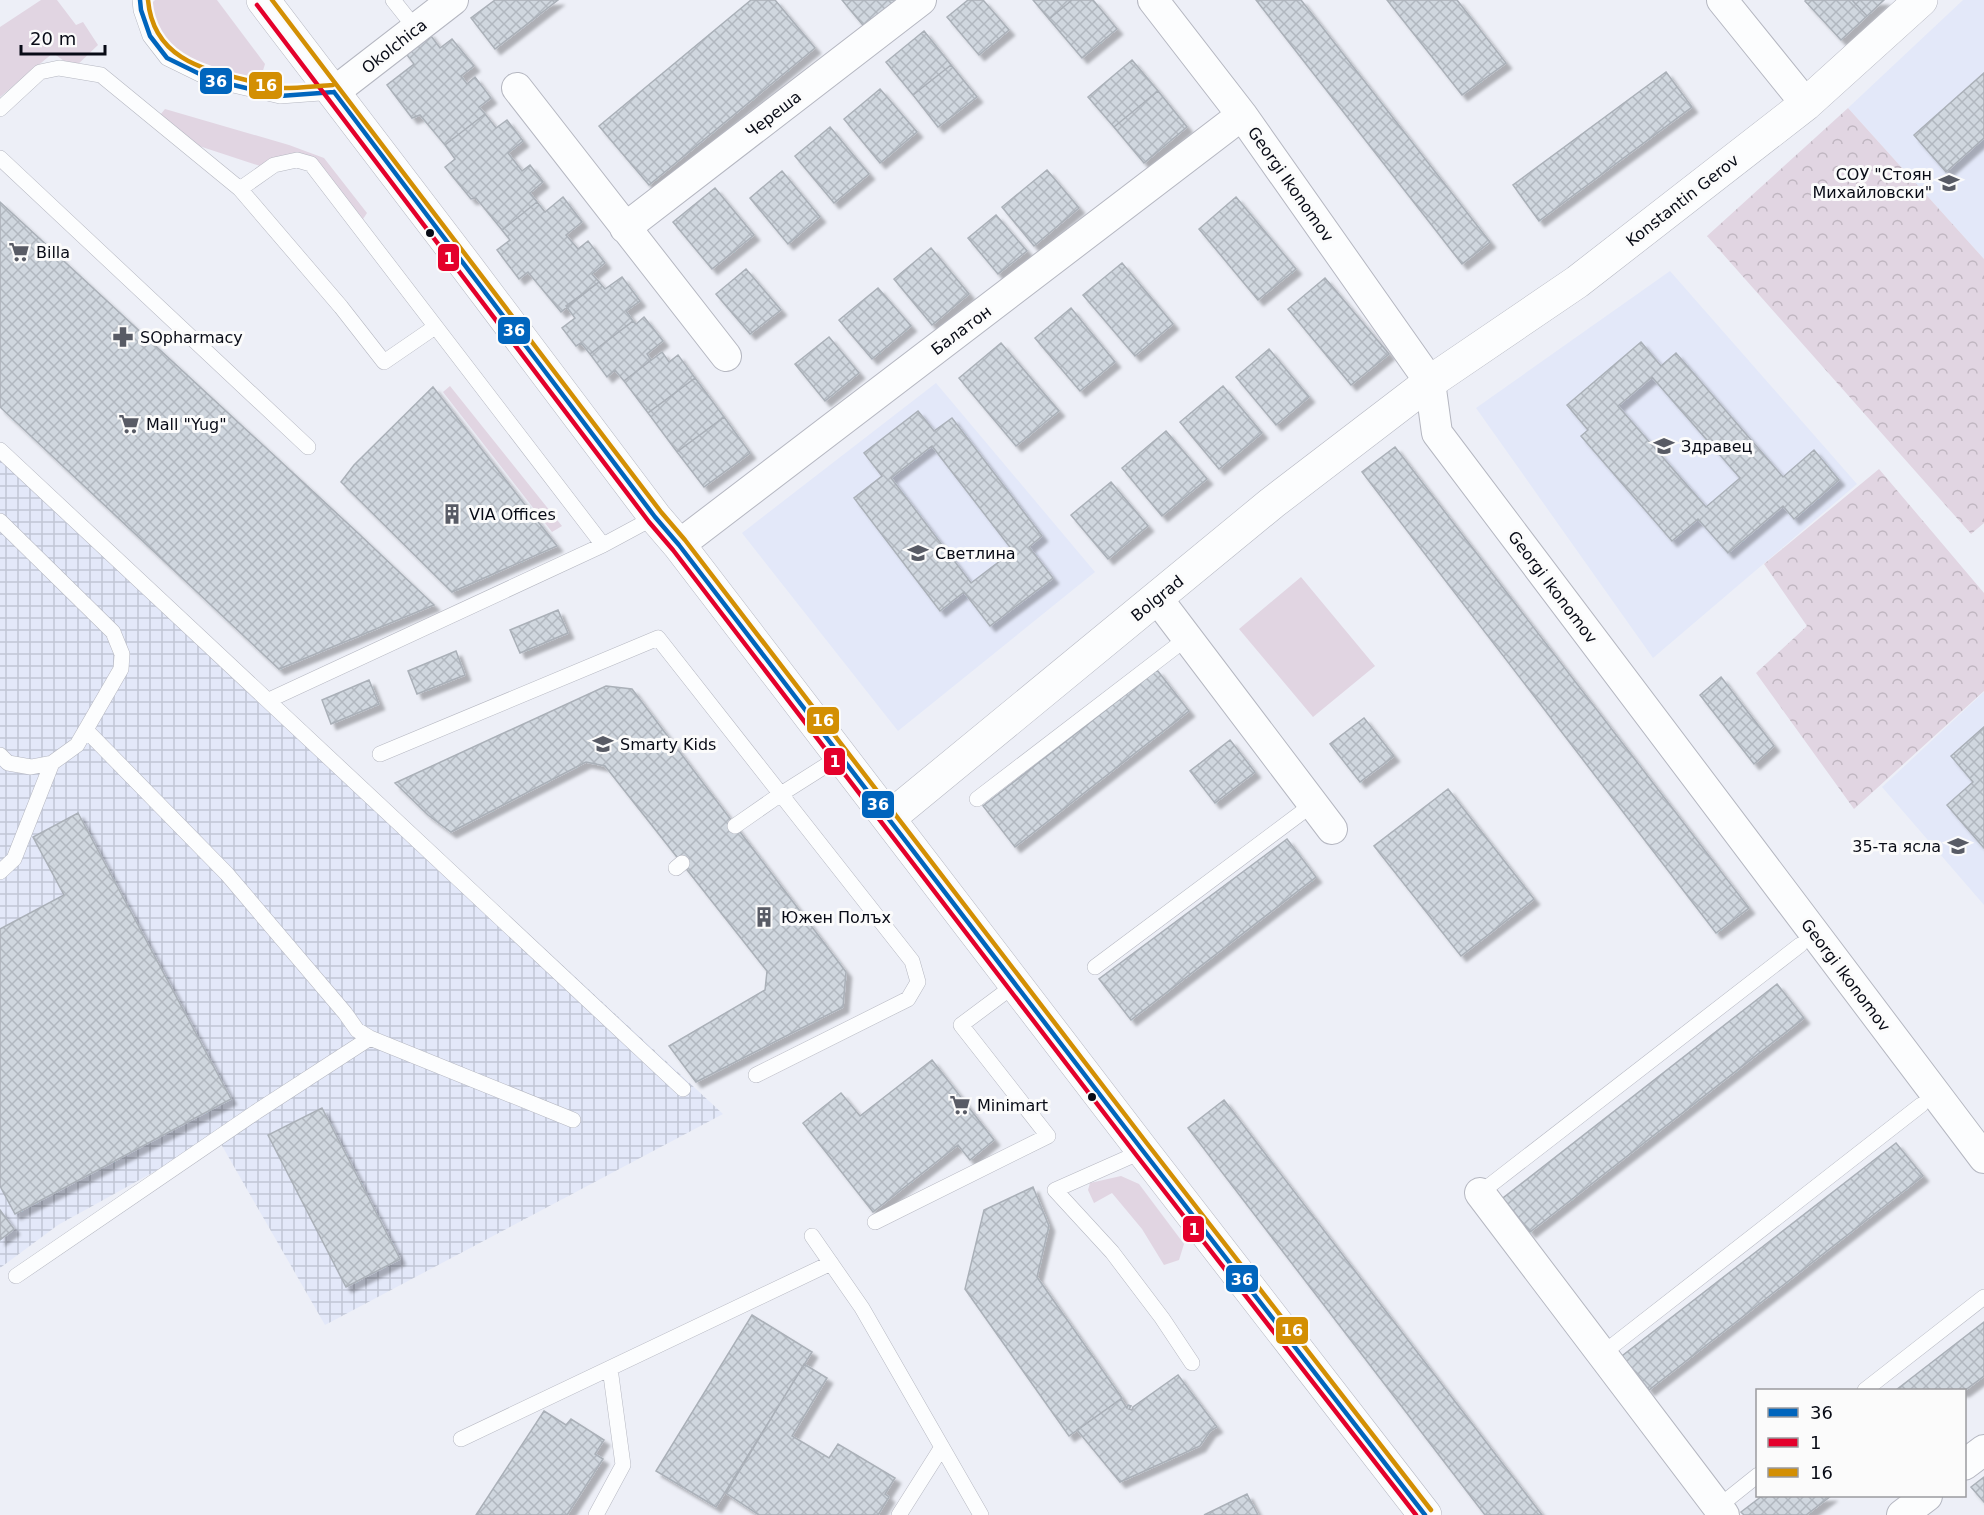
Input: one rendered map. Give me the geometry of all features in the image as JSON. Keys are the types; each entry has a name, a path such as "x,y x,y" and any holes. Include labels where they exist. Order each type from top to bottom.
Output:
{"street":[{"path":"263,0 655,517 679,545 1425,1515"},
{"name":"Okolchica","path":"334,92 453,0"},
{"name":"Череша","path":"625,228 921,0"},
{"name":"Georgi Ikonomov","path":"1153,0 1242,115 1430,382 1437,433 1984,1158"},
{"path":"1722,0 1806,104"},
{"name":"Konstantin Gerov","path":"1430,382 1577,282 1806,104 1921,0"},
{"path":"516,88 726,356"},
{"name":"Балатон","path":"679,545 1242,115"},
{"name":"Bolgrad","path":"889,818 1272,503 1430,382"},
{"path":"1157,598 1332,829"},
{"path":"1480,1193 1721,1511"},
{"path":"1966,1464 1984,1450"},
{"path":"1902,1515 1926,1497"}],"lane":[{"path":"141,0 141,10 150,36 167,58 212,80 280,96 334,92"},
{"path":"393,0 416,29"},
{"path":"0,109 40,72 59,68 101,75 240,189 341,307 384,362 435,327"},
{"path":"0,158 308,447"},
{"path":"240,189 274,165 297,160 311,164 603,544"},
{"path":"0,450 682,1089"},
{"path":"269,700 603,544 655,517"},
{"path":"0,521 113,632 122,654 121,669 77,745 52,763 31,767 8,763 0,755"},
{"path":"380,754 658,638 912,961 918,982 908,999 756,1075"},
{"path":"977,799 1188,638"},
{"path":"86,730 228,874 345,1012 357,1030 370,1038 573,1120"},
{"path":"735,826 841,756"},
{"path":"0,872 14,859 52,763"},
{"path":"1095,967 1313,804"},
{"path":"1480,1193 1800,945"},
{"path":"874,1222 1048,1136 961,1025 1016,984"},
{"path":"16,1276 256,1112 370,1038"},
{"path":"1602,1354 1921,1105"},
{"path":"1143,1151 1055,1190 1112,1252 1162,1318 1192,1363"},
{"path":"812,1236 862,1308 981,1515"},
{"path":"461,1439 831,1263"},
{"path":"1866,1389 1984,1297"},
{"path":"596,1515 623,1465 610,1368"},
{"path":"899,1515 942,1447"},
{"path":"1721,1511 1756,1477"}],"shaded area":[{"name":"СОУ \"Стоян Михайловски\"","path":"1963,0 1984,0 1984,259 1848,108"},
{"name":"Здравец","path":"1670,271 1857,484 1653,658 1476,408"},
{"name":"Светлина","path":"936,383 1095,572 898,731 742,533"},
{"path":"0,455 283,706 723,1114 325,1325 217,1137 58,1225 0,1268"},
{"name":"35-та ясла","path":"1984,692 1984,905 1882,787"}],"green space":[{"path":"41,0 57,0 76,25 83,22 98,45 74,68 53,53 0,97 0,27"},
{"path":"155,0 217,0 265,64 261,77 247,78 230,75 175,56 155,32 147,8"},
{"path":"1848,108 1984,259 1984,523 1971,534 1707,236"},
{"path":"165,109 289,145 324,158 367,213 363,219 314,158 260,166 193,144 160,115"},
{"path":"450,386 562,526 552,532 443,392"},
{"path":"1879,469 1984,593 1984,691 1854,809 1756,673 1807,626 1764,564"},
{"path":"1301,577 1375,666 1313,717 1239,629"},
{"path":"1121,1176 1139,1184 1184,1244 1179,1260 1164,1265 1142,1229 1112,1193 1094,1203 1088,1190 1090,1183"}],"building":[{"path":"495,0 558,0 495,49 471,18"},
{"path":"751,0 775,0 815,48 649,185 599,126"},
{"path":"842,0 903,0 867,30"},
{"path":"968,0 983,0 1009,30 979,55 947,17"},
{"path":"1033,0 1072,0 1049,19"},
{"path":"1072,0 1093,0 1117,29 1082,58 1049,19"},
{"path":"1256,0 1301,0 1490,242 1462,264"},
{"path":"1387,0 1457,0 1506,63 1462,95"},
{"path":"1806,0 1852,0 1867,16 1841,40"},
{"path":"1852,0 1884,0 1867,16"},
{"path":"924,31 951,65 913,95 886,62"},
{"path":"428,32 440,48 452,39 474,66 461,76 467,84 475,77 491,98 479,107 485,114 445,145 420,115 412,118 387,85 414,64 404,51"},
{"path":"1132,60 1158,91 1114,127 1088,97"},
{"path":"951,65 977,97 938,127 913,95"},
{"path":"1666,72 1692,107 1539,221 1513,185"},
{"path":"1984,73 1984,138 1946,172 1914,135"},
{"path":"880,89 917,132 880,163 844,119"},
{"path":"1158,91 1187,127 1144,163 1114,127"},
{"path":"485,114 496,128 507,120 523,141 508,153 522,171 530,165 543,182 530,193 537,202 502,230 476,198 471,199 445,167 455,159 445,145"},
{"path":"830,127 869,174 834,203 795,156"},
{"path":"1047,170 1079,208 1034,246 1002,207"},
{"path":"782,171 820,217 788,244 750,198"},
{"path":"715,188 754,235 712,269 673,222"},
{"path":"563,197 582,222 566,235 578,249 588,241 605,263 592,274 599,282 561,312 528,272 519,279 497,250 510,240 502,230 537,202 545,212"},
{"path":"1236,197 1296,269 1258,300 1199,229"},
{"name":"Mall \"Yug\"","path":"0,202 434,605 279,669 0,407"},
{"path":"996,215 1027,251 998,274 968,238"},
{"path":"931,248 969,294 932,325 894,279"},
{"path":"1122,263 1173,324 1135,356 1083,295"},
{"path":"746,269 781,310 750,334 716,294"},
{"path":"622,277 640,301 626,311 633,321 590,354 581,343 576,346 562,328 575,318 566,306 599,282 605,289"},
{"path":"1325,278 1389,354 1351,385 1288,309"},
{"path":"878,288 911,326 872,359 839,320"},
{"path":"1071,308 1115,362 1080,391 1035,338"},
{"path":"644,317 663,341 647,354 651,360 624,381 615,370 607,377 590,354 633,321 636,324"},
{"path":"829,337 859,373 825,401 795,364"},
{"path":"1641,342 1661,366 1676,353 1783,477 1814,450 1839,480 1794,519 1783,506 1728,553 1698,519 1672,541 1581,436 1588,430 1567,405","holes":["1652,377 1740,478 1706,507 1618,406"]},
{"path":"1001,343 1059,411 1016,446 959,378"},
{"path":"1269,349 1309,397 1276,425 1236,377"},
{"path":"662,352 669,362 678,355 695,378 648,413 624,381"},
{"path":"695,378 724,417 677,452 648,413"},
{"path":"1223,386 1262,433 1219,469 1180,422"},
{"name":"VIA Offices","path":"433,387 557,546 452,592 341,482 354,465"},
{"path":"918,411 934,431 952,418 1042,536 1029,547 1053,578 990,626 964,592 940,611 854,498 882,476 864,453","holes":["932,446 1013,551 971,583 891,478"]},
{"path":"724,417 750,453 704,487 677,452"},
{"path":"1166,431 1207,479 1162,516 1122,468"},
{"path":"1395,447 1749,908 1716,933 1362,472"},
{"path":"1111,482 1148,526 1108,559 1071,515"},
{"path":"558,610 568,633 520,653 510,630"},
{"path":"456,651 465,675 417,694 408,671"},
{"path":"1157,670 1189,711 1015,847 983,806"},
{"path":"1721,677 1774,746 1754,764 1700,695"},
{"path":"369,680 379,704 331,724 322,700"},
{"name":"Южен Полъх","path":"606,686 632,689 846,972 843,1007 696,1082 669,1046 765,990 767,971 605,766 586,762 451,832 428,815 395,783"},
{"path":"1364,718 1394,756 1360,782 1330,744"},
{"path":"1984,727 1984,848 1947,805 1973,782 1951,756"},
{"path":"1230,740 1255,772 1215,803 1190,771"},
{"path":"1448,789 1534,899 1461,956 1374,846"},
{"path":"78,813 231,1099 15,1214 0,1186 0,929 64,895 33,837"},
{"path":"1287,839 1316,877 1131,1020 1099,979"},
{"path":"1777,984 1804,1018 1530,1232 1503,1198"},
{"path":"932,1060 994,1140 970,1160 958,1145 873,1212 803,1123 841,1093 860,1116"},
{"path":"1224,1100 1542,1515 1485,1515 1188,1128"},
{"path":"322,1108 400,1259 346,1287 268,1135"},
{"path":"1896,1143 1923,1176 1649,1390 1622,1356"},
{"path":"1033,1187 1049,1226 1037,1277 1122,1398 1069,1436 965,1289 984,1210"},
{"path":"0,1210 14,1229 0,1240"},
{"path":"752,1315 812,1352 716,1507 656,1471"},
{"path":"1984,1322 1984,1376 1966,1390 1897,1389"},
{"path":"804,1364 827,1378 792,1436 829,1458 838,1444 895,1478 885,1494 889,1497 878,1515 759,1515 726,1493"},
{"path":"1178,1375 1217,1427 1210,1431 1200,1446 1120,1482 1077,1430 1121,1399 1127,1408 1128,1405 1131,1406 1129,1409 1132,1410"},
{"path":"544,1411 566,1425 571,1419 604,1440 595,1454 603,1459 567,1515 476,1515"},
{"path":"1984,1477 1984,1502 1971,1487"},
{"path":"1247,1494 1258,1515 1204,1515"},
{"path":"1761,1497 1830,1497 1806,1515 1744,1515 1741,1512"}],"transit line":[{"name":"36","path":"140,0 150,36 167,58 212,80 280,96 334,92"},
{"name":"16","path":"148,0 152,19 159,35 181,57 196,65 228,76 274,87 333,85"},
{"name":"16","path":"272,0 661,512 685,540 1431,1510"},
{"name":"1","path":"257,5 649,522 673,550 1137,1156 1416,1515"},
{"name":"36","path":"334,92 655,517 679,545 1425,1515"}],"place":[{"name":"СОУ \"Стоян Михайловски\"","path":"1949,183"},
{"name":"Billa","path":"19,252"},
{"name":"SOpharmacy","path":"123,337"},
{"name":"Mall \"Yug\"","path":"129,424"},
{"name":"Здравец","path":"1664,446"},
{"name":"VIA Offices","path":"452,514"},
{"name":"Светлина","path":"918,553"},
{"name":"Smarty Kids","path":"603,744"},
{"name":"35-та ясла","path":"1958,846"},
{"name":"Южен Полъх","path":"764,917"},
{"name":"Minimart","path":"960,1105"}]}
